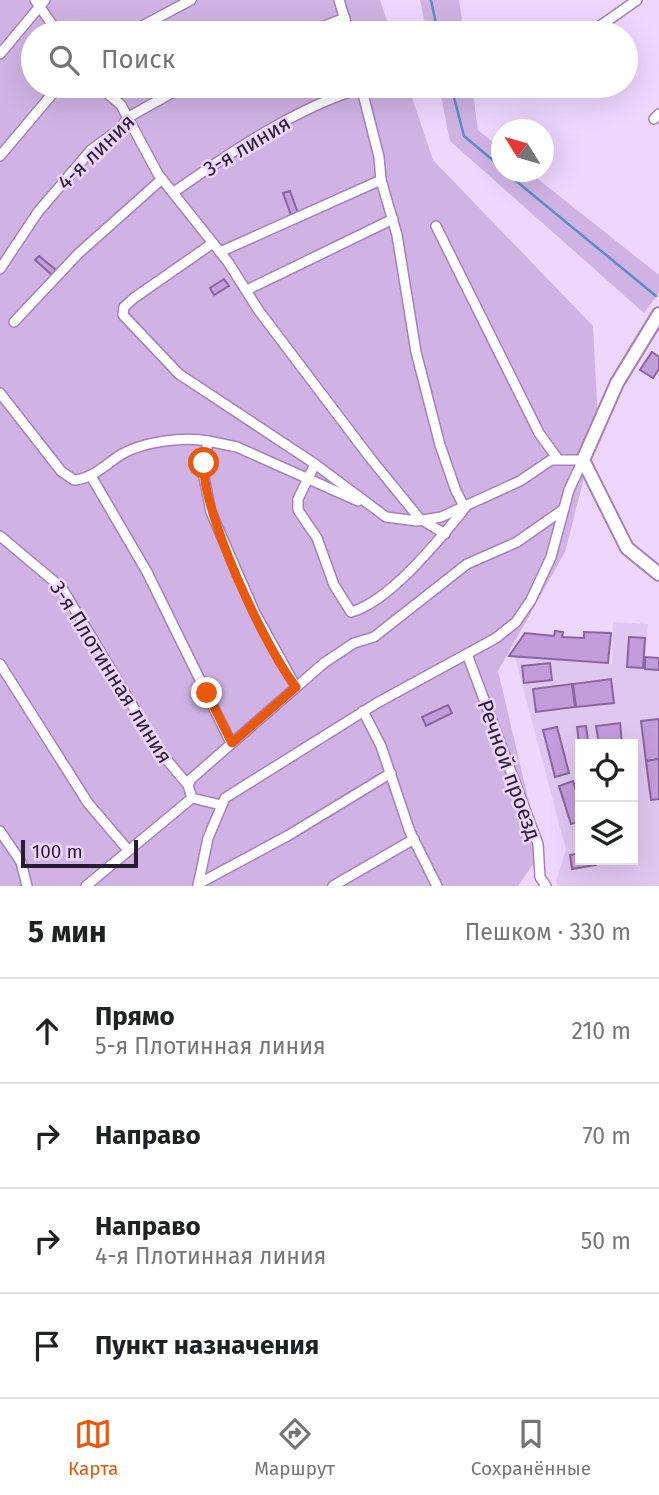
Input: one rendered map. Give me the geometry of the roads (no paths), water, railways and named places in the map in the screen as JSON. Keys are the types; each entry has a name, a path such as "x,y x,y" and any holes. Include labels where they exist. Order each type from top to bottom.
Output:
{"main road":[{"path":"659,314 617,383 583,460 628,548 659,574"}],"street":[{"path":"152,21 191,0"},
{"path":"339,0 346,21"},
{"path":"607,21 637,0"},
{"path":"25,21 39,2 51,21"},
{"path":"337,21 345,18"},
{"path":"0,54 21,26"},
{"path":"0,156 49,98"},
{"path":"113,98 121,105 162,179 217,247 259,311 371,459 422,521 445,534"},
{"name":"4-я линия","path":"0,269 22,234 91,150 121,128 127,118 163,98"},
{"name":"3-я линия","path":"174,192 214,164 331,98"},
{"path":"364,98 379,157 381,180 393,219 416,352 443,454 456,491 466,508"},
{"path":"14,322 79,253 162,179"},
{"path":"197,885 208,838 221,805 233,791 363,711 504,633 524,612 551,557 569,490 583,460 557,458 520,481 466,508 422,521 386,517 316,464 179,374 123,315 124,307 134,298 217,247 381,180"},
{"path":"247,290 393,219"},
{"path":"436,226 539,433 557,458"},
{"path":"0,393 65,475 74,480 91,475 139,446 163,441 208,441 237,447 375,510"},
{"path":"208,441 204,489 214,521 255,613 296,687"},
{"path":"316,464 298,499 298,510 317,538 334,585 352,611 362,607 403,576 445,534 466,508"},
{"path":"91,475 147,572 232,743"},
{"path":"192,798 188,785 296,687 347,646 374,637 467,564 517,542 564,509"},
{"name":"3-я Плотинная линия","path":"0,536 62,588 161,753 188,785"},
{"name":"Речной проезд","path":"467,654 538,845 540,877 546,886"},
{"path":"0,664 68,774 107,827 128,850"},
{"path":"363,711 382,746 414,839 437,886"},
{"path":"197,885 289,835 391,774"},
{"path":"86,886 192,798"},
{"path":"192,798 221,805"},
{"path":"0,831 21,862 27,886"},
{"path":"333,886 414,839"}],"waterway":[{"path":"431,0 435,21"},
{"path":"454,98 464,136 491,159"},
{"path":"517,182 656,296"}]}
